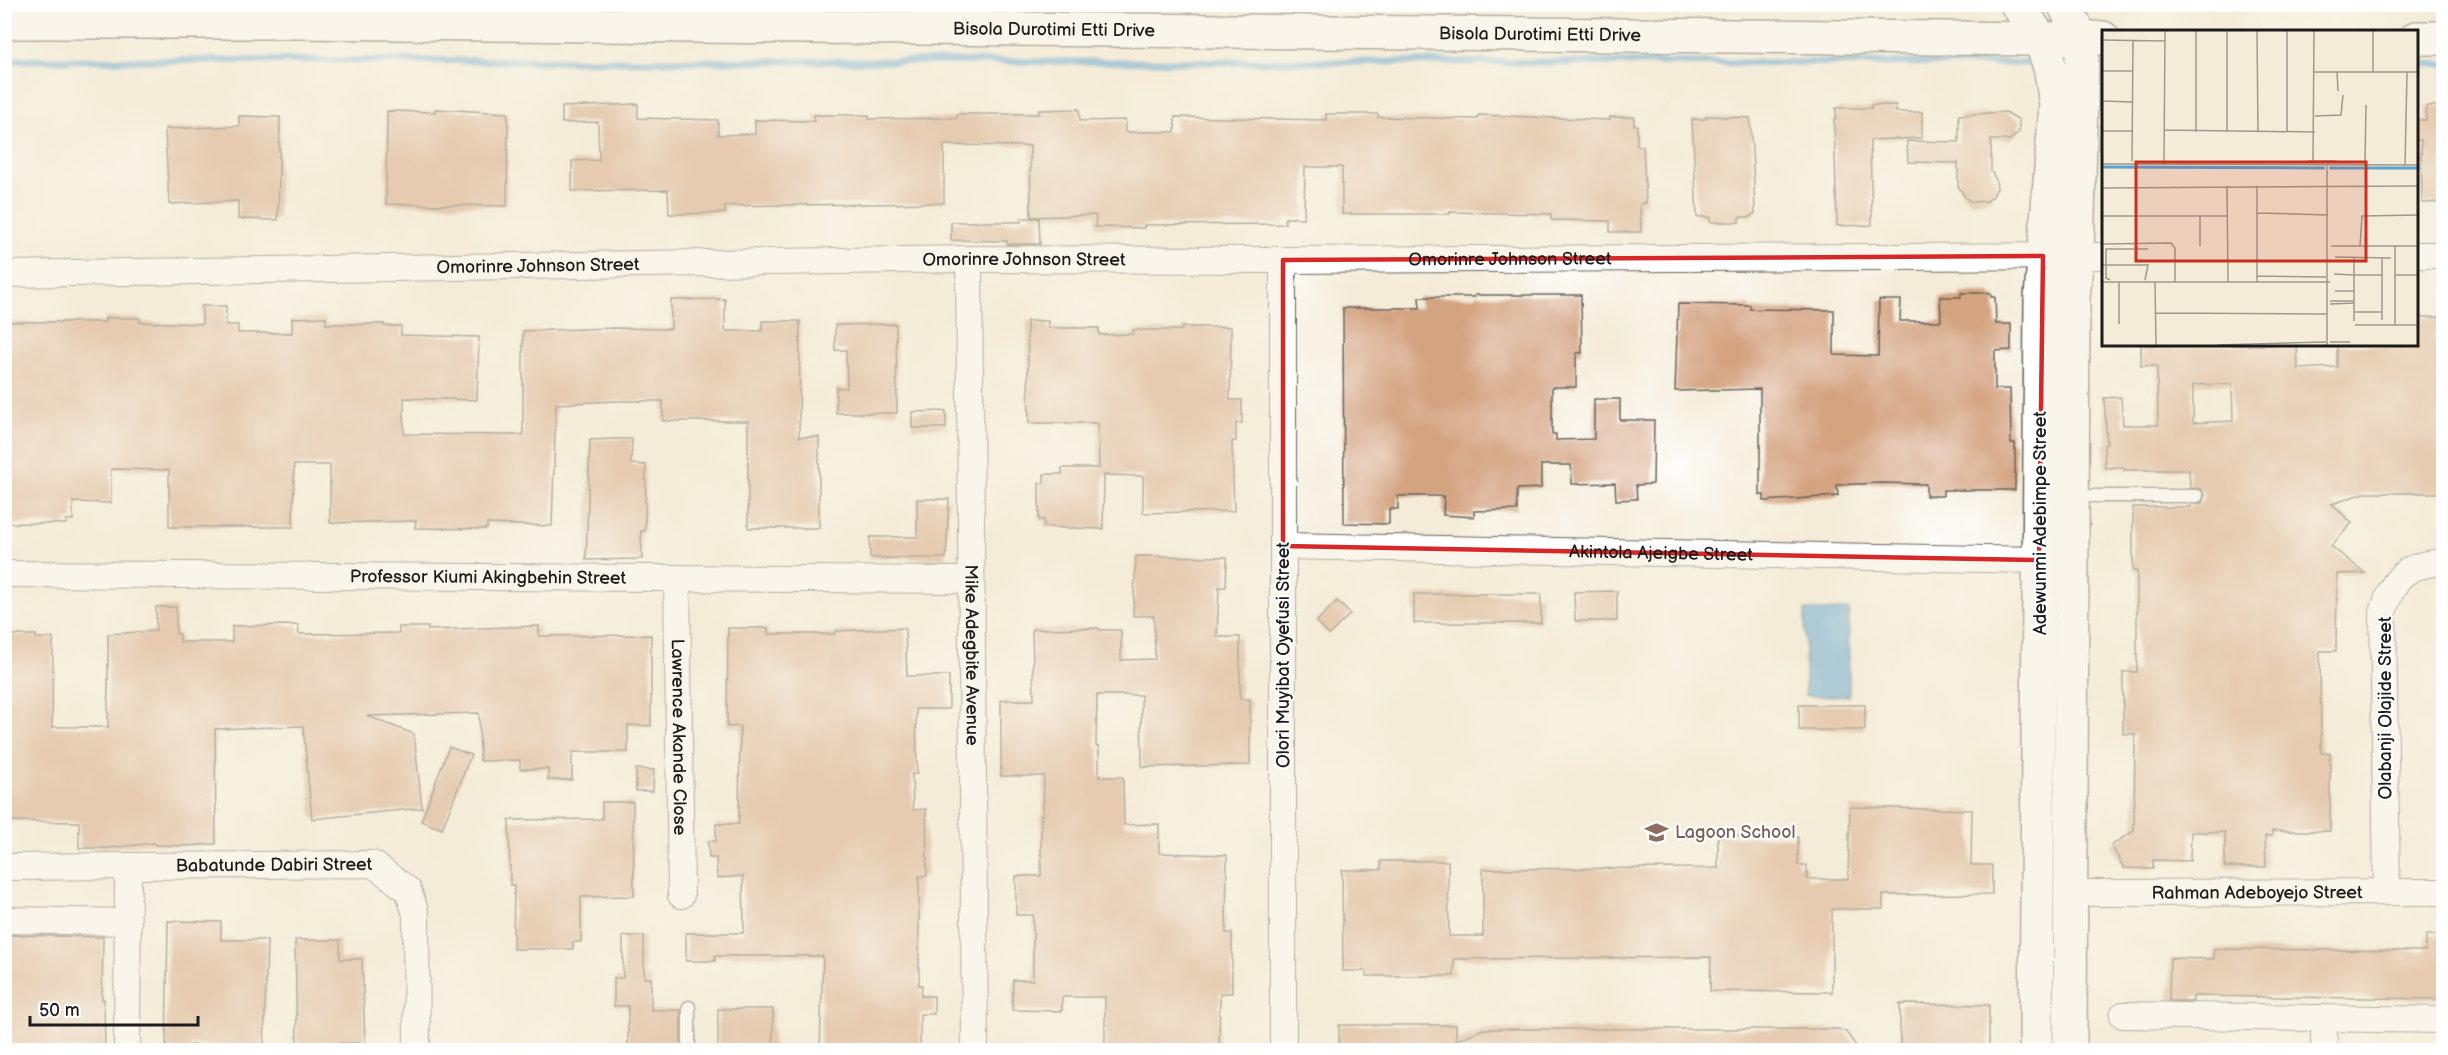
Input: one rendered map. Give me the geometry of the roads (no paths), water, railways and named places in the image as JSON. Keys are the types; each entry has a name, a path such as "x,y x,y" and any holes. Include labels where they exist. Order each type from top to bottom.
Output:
{"main road":[{"name":"Adewunmi Adebimpe Street","path":"2018,4 2070,53"},
{"name":"Adewunmi Adebimpe Street","path":"2064,4 2090,256 2073,298 2070,1050"},
{"name":"Bisola Durotimi Etti Drive","path":"4,22 293,13 2070,53"},
{"path":"2418,38 2444,38"},
{"name":"Adewunmi Adebimpe Street","path":"2036,1050 2043,256 2056,105 2070,53"}],"street":[{"path":"2418,255 2444,255"},
{"name":"Omorinre Johnson Street","path":"4,273 969,259 1283,260 2090,256"},
{"name":"Mike Adegbite Avenue","path":"969,259 975,1050"},
{"name":"Olori Muyibat Oyefusi Street","path":"1283,260 1283,1050"},
{"name":"Akintola Ajeigbe Street","path":"1284,546 2039,560"},
{"name":"Olabanji Olajide Street","path":"2387,892 2383,613 2390,590 2404,571 2428,563 2444,561"},
{"name":"Professor Kiumi Akingbehin Street","path":"4,574 971,580"},
{"name":"Lawrence Akande Close","path":"677,578 681,895"},
{"name":"Babatunde Dabiri Street","path":"4,867 373,864 408,890 416,914 417,1050"},
{"path":"127,1050 128,866"},
{"name":"Rahman Adeboyejo Street","path":"2071,893 2444,892"},
{"path":"4,920 128,922"},
{"path":"2122,1015 2444,1020"},
{"path":"2324,1018 2324,1050"}],"lane":[{"path":"2073,496 2197,496"},
{"path":"689,1007 689,1050"}],"water":[{"path":"1805,610 1849,610 1849,696 1805,696"}],"waterway":[{"path":"4,60 2040,63"},
{"path":"2418,64 2444,64"}],"place":[{"name":"Lagoon School","path":"1657,832"}]}
